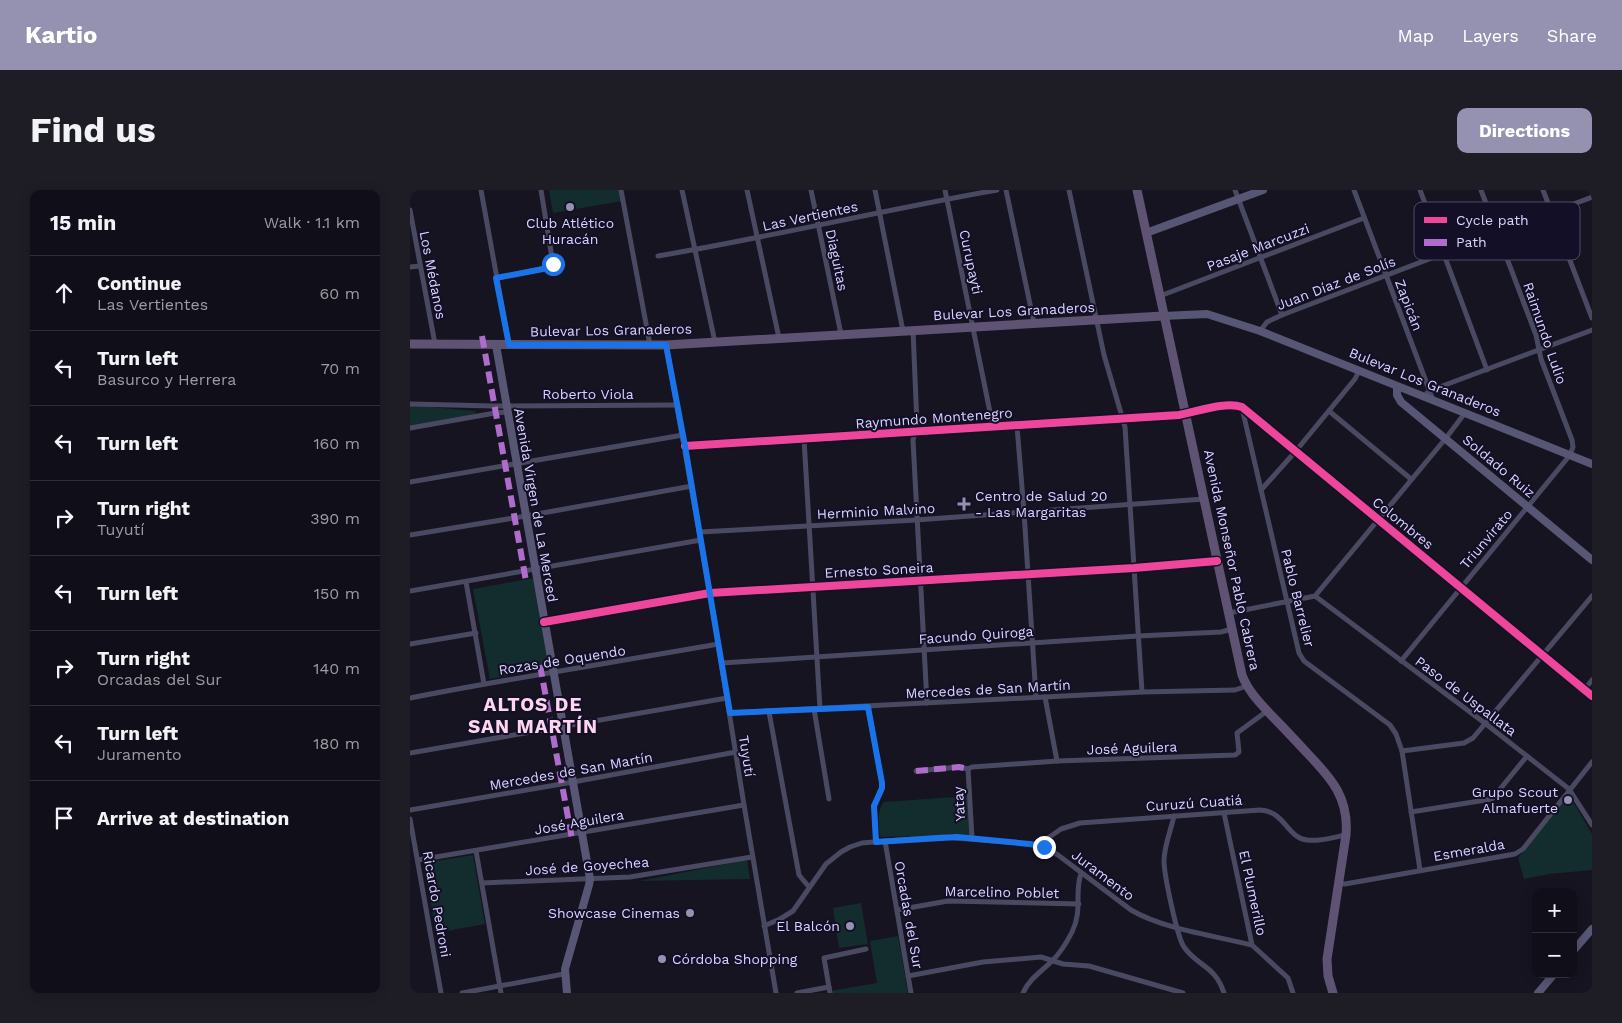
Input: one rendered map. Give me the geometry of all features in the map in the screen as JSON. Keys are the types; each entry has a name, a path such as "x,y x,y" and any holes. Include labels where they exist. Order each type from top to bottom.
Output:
{"main road":[{"name":"Avenida Monseñor Pablo Cabrera","path":"1137,190 1239,663 1247,686 1267,711 1334,784 1342,799 1346,814 1346,835 1327,959 1328,976 1334,993"},
{"path":"1146,234 1262,190"},
{"name":"Bulevar Los Granaderos","path":"410,344 666,345 1207,314 1260,331 1397,386 1426,394 1433,400 1592,464"},
{"name":"Avenida Virgen de La Merced","path":"496,345 590,879 564,974 567,993"},
{"name":"Soldado Ruiz","path":"1397,386 1397,395 1401,402 1592,560"},
{"path":"1577,946 1592,929"},
{"path":"1538,993 1551,978"}],"street":[{"path":"481,190 509,345"},
{"path":"496,278 548,268 553,264 541,190"},
{"path":"621,190 650,345"},
{"path":"682,190 715,342"},
{"path":"747,190 779,338"},
{"name":"Diaguitas","path":"811,190 841,334"},
{"path":"875,190 903,331"},
{"name":"Curupayti","path":"945,190 993,427"},
{"name":"Las Vertientes","path":"658,256 997,190"},
{"path":"1006,190 1034,323"},
{"path":"1069,190 1107,369 1125,426 1142,692"},
{"path":"1235,190 1282,315"},
{"name":"Zapicán","path":"1354,190 1386,276 1426,394"},
{"path":"1420,190 1424,202"},
{"name":"Raimundo Lulio","path":"1481,190 1486,202"},
{"path":"1543,190 1548,202"},
{"name":"Juan Díaz de Solís","path":"1579,202 1592,197"},
{"name":"Los Médanos","path":"410,210 435,344"},
{"name":"Pasaje Marcuzzi","path":"1159,296 1364,218"},
{"name":"Juan Díaz de Solís","path":"1260,331 1267,322 1282,315 1428,260"},
{"path":"1446,260 1487,370"},
{"name":"Raimundo Lulio","path":"1508,260 1536,335 1541,360 1572,440 1573,447 1570,455"},
{"path":"1570,260 1592,318"},
{"path":"410,267 420,266"},
{"path":"913,330 917,424 913,440 916,520 928,703"},
{"path":"1426,394 1592,330"},
{"name":"Tuyutí","path":"666,345 700,532 752,857 776,993"},
{"path":"1261,490 1296,452 1355,379 1359,370"},
{"name":"Roberto Viola","path":"410,404 506,409 677,405"},
{"path":"1185,414 1228,405 1242,407"},
{"name":"Colombres","path":"1242,407 1592,696"},
{"name":"Pablo Barrelier","path":"1242,407 1301,657 1390,725 1396,734 1402,751 1420,870"},
{"path":"410,428 495,413 506,409"},
{"path":"1329,411 1411,480"},
{"path":"1229,613 1315,596 1465,413"},
{"name":"Raymundo Montenegro","path":"685,446 804,440 1185,414"},
{"path":"1017,426 1036,698"},
{"path":"410,482 683,435"},
{"path":"804,440 817,656 817,709 829,799"},
{"name":"Triunvirato","path":"1401,661 1570,455"},
{"path":"410,535 692,486"},
{"name":"Herminio Malvino","path":"700,532 916,520 1204,499"},
{"path":"410,591 701,540"},
{"name":"Ernesto Soneira","path":"544,622 710,593 1134,568 1217,561"},
{"path":"466,582 484,684"},
{"name":"Paso de Uspallata","path":"1315,596 1486,724 1569,789 1592,825"},
{"path":"1402,751 1469,742 1592,596"},
{"name":"Facundo Quiroga","path":"722,662 1221,632 1232,629"},
{"path":"410,644 476,633"},
{"name":"Rozas de Oquendo","path":"410,698 718,644"},
{"path":"1584,690 1592,680"},
{"name":"Mercedes de San Martín","path":"730,713 1142,692 1235,690 1247,686"},
{"path":"1045,697 1057,761"},
{"path":"410,753 727,698"},
{"path":"868,707 882,783 882,788 874,806 876,842"},
{"name":"José Aguilera","path":"916,771 959,767 968,769 972,767 1057,761 1235,755 1239,752 1237,733 1267,711"},
{"path":"769,712 799,874 809,887"},
{"name":"Mercedes de San Martín","path":"410,810 736,752"},
{"path":"1411,812 1492,799 1527,756"},
{"name":"Esmeralda","path":"1338,883 1345,884 1509,855 1519,851 1592,762"},
{"name":"Yatay","path":"968,769 972,838"},
{"name":"José Aguilera","path":"418,860 582,834 744,805"},
{"name":"Curuzú Cuatiá","path":"1038,845 1061,828 1074,824 1267,810 1280,818 1296,836 1306,840 1346,835"},
{"name":"El Plumerillo","path":"1224,813 1252,944 1284,974 1290,982 1294,993"},
{"path":"1174,816 1164,860 1177,927 1184,947 1215,974 1224,993"},
{"name":"Ricardo Pedroni","path":"410,819 413,851 418,860 441,993"},
{"name":"Juramento","path":"764,926 793,911 826,864 841,852 862,844 885,841 943,837 972,838 1038,845 1049,850 1136,913 1177,927 1252,944"},
{"name":"Orcadas del Sur","path":"885,841 911,993"},
{"path":"476,851 501,993"},
{"name":"José de Goyechea","path":"482,883 630,877 752,857"},
{"path":"1023,993 1028,984 1053,960 1076,925 1081,874"},
{"name":"Marcelino Poblet","path":"896,910 940,901 1079,904"},
{"path":"796,993 830,990 824,959 827,956 866,949"},
{"path":"908,976 983,962 1040,957 1063,964 1088,966 1183,993"},
{"path":"462,993 564,974"}],"green space":[{"name":"Club Atlético Huracán","path":"549,190 620,190 622,201 553,213"},
{"path":"410,405 474,411 476,413 474,415 410,426"},
{"path":"534,578 551,667 490,679 473,589"},
{"path":"1569,795 1592,834 1592,870 1549,874 1524,879 1518,858"},
{"path":"969,796 971,835 880,837 879,814 884,802"},
{"path":"473,855 485,924 436,933 424,863"},
{"path":"747,860 750,879 639,881"},
{"name":"El Balcón","path":"861,903 868,944 839,948 833,908"},
{"path":"898,936 908,993 830,993 830,991 877,983 870,941"}],"marked path":[{"path":"482,336 526,581"},
{"path":"540,665 572,839"},
{"path":"916,771 959,767 968,769"}],"cycle path":[{"path":"685,446 1179,415 1220,406 1235,405 1242,407 1592,696"},
{"path":"544,622 710,593 1134,568 1217,561"}],"place":[{"name":"Club Atlético Huracán","path":"570,207"},
{"name":"Centro de Salud 20 - Las Margaritas","path":"964,504"},
{"name":"Grupo Scout Almafuerte","path":"1568,800"},
{"name":"Showcase Cinemas","path":"690,913"},
{"name":"El Balcón","path":"850,926"},
{"name":"Córdoba Shopping","path":"662,959"}],"district":[{"name":"ALTOS DE SAN MARTÍN","path":"533,715"}],"route":[{"path":"553,264 548,268 496,278 509,345 666,345 730,713 868,707 882,783 882,788 874,806 876,842 957,837 1044,847"}]}
